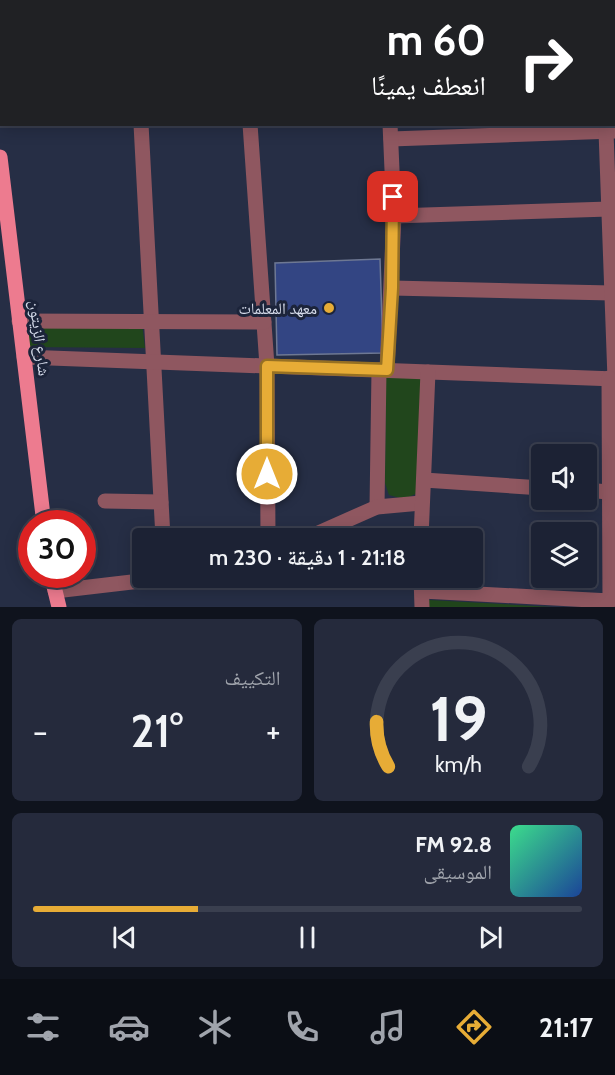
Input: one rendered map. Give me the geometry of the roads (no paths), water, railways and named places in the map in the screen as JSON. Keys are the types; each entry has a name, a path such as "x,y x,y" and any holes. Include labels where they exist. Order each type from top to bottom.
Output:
{"main road":[{"name":"شارع الزيتون","path":"0,157 42,510"},
{"path":"54,588 59,607"}],"street":[{"path":"141,126 162,528"},
{"path":"250,126 267,366 268,528"},
{"path":"24,357 383,370 428,372 609,378 615,379 609,209 610,131 391,132 394,216 392,288 383,370 378,507"},
{"path":"394,216 609,209"},
{"path":"392,288 612,293"},
{"path":"20,321 264,322"},
{"path":"421,528 428,372"},
{"path":"466,588 610,601 609,378"},
{"path":"424,480 531,487"},
{"path":"597,491 608,492"},
{"path":"105,501 161,502"},
{"path":"330,528 378,507 421,503"},
{"path":"55,591 132,582"},
{"path":"422,588 422,607"}],"place":[{"name":"معهد المعلمات","path":"329,308"}]}
